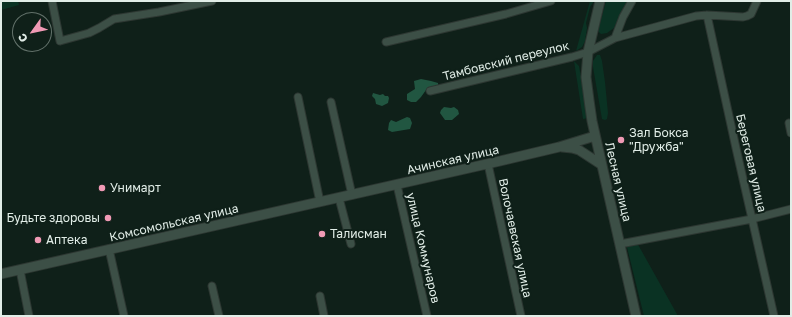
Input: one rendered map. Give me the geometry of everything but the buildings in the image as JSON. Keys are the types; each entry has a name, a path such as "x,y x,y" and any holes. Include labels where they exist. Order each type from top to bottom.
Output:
{"street":[{"path":"52,1 60,41 89,33 114,19 159,12 212,1"},
{"path":"386,42 506,14 551,1"},
{"name":"Лесная улица","path":"600,1 588,52 586,77 595,136 636,316"},
{"path":"615,38 623,17 632,1"},
{"name":"Тамбовский переулок","path":"430,91 551,63 588,52 615,38 696,16 747,16 753,10 757,1"},
{"name":"Береговая улица","path":"707,15 774,316"},
{"path":"298,97 320,202"},
{"path":"331,102 352,195"},
{"path":"789,123 791,133"},
{"name":"Ачинская улица","path":"352,195 559,147 595,136"},
{"name":"Ачинская улица","path":"559,147 579,150 602,165"},
{"name":"Волочаевская улица","path":"488,164 521,316"},
{"name":"улица Коммунаров","path":"397,184 427,316"},
{"name":"Комсомольская улица","path":"1,274 352,195"},
{"path":"339,198 351,244"},
{"path":"620,244 752,219 791,209"},
{"path":"109,249 124,316"},
{"path":"20,270 29,316"},
{"path":"212,286 219,316"},
{"path":"320,296 324,316"}],"green space":[{"path":"1,1 18,1 19,5 1,10"},
{"path":"590,1 594,1 590,7 586,23 587,28 585,41 582,47 576,51"},
{"path":"606,1 629,1 614,28 607,33 601,34 598,31"},
{"path":"597,55 600,55 602,61 605,82 608,113 607,119 605,120 602,119 593,67 593,61"},
{"path":"574,61 579,66 588,118 583,119"},
{"path":"421,79 438,83 438,85 426,90 416,102 407,100 407,94 415,89 414,81"},
{"path":"373,93 388,96 388,103 382,106 376,104 375,99 372,96"},
{"path":"444,107 454,107 458,110 459,114 452,120 445,120 440,113"},
{"path":"407,117 410,118 412,123 410,129 392,132 388,130 391,120 396,122"},
{"path":"636,241 678,316 644,316 626,243"}],"place":[{"name":"Зал Бокса \"Дружба\"","path":"621,140"},
{"name":"Унимарт","path":"102,188"},
{"name":"Будьте здоровы","path":"108,218"},
{"name":"Талисман","path":"322,234"},
{"name":"Аптека","path":"38,240"}]}
